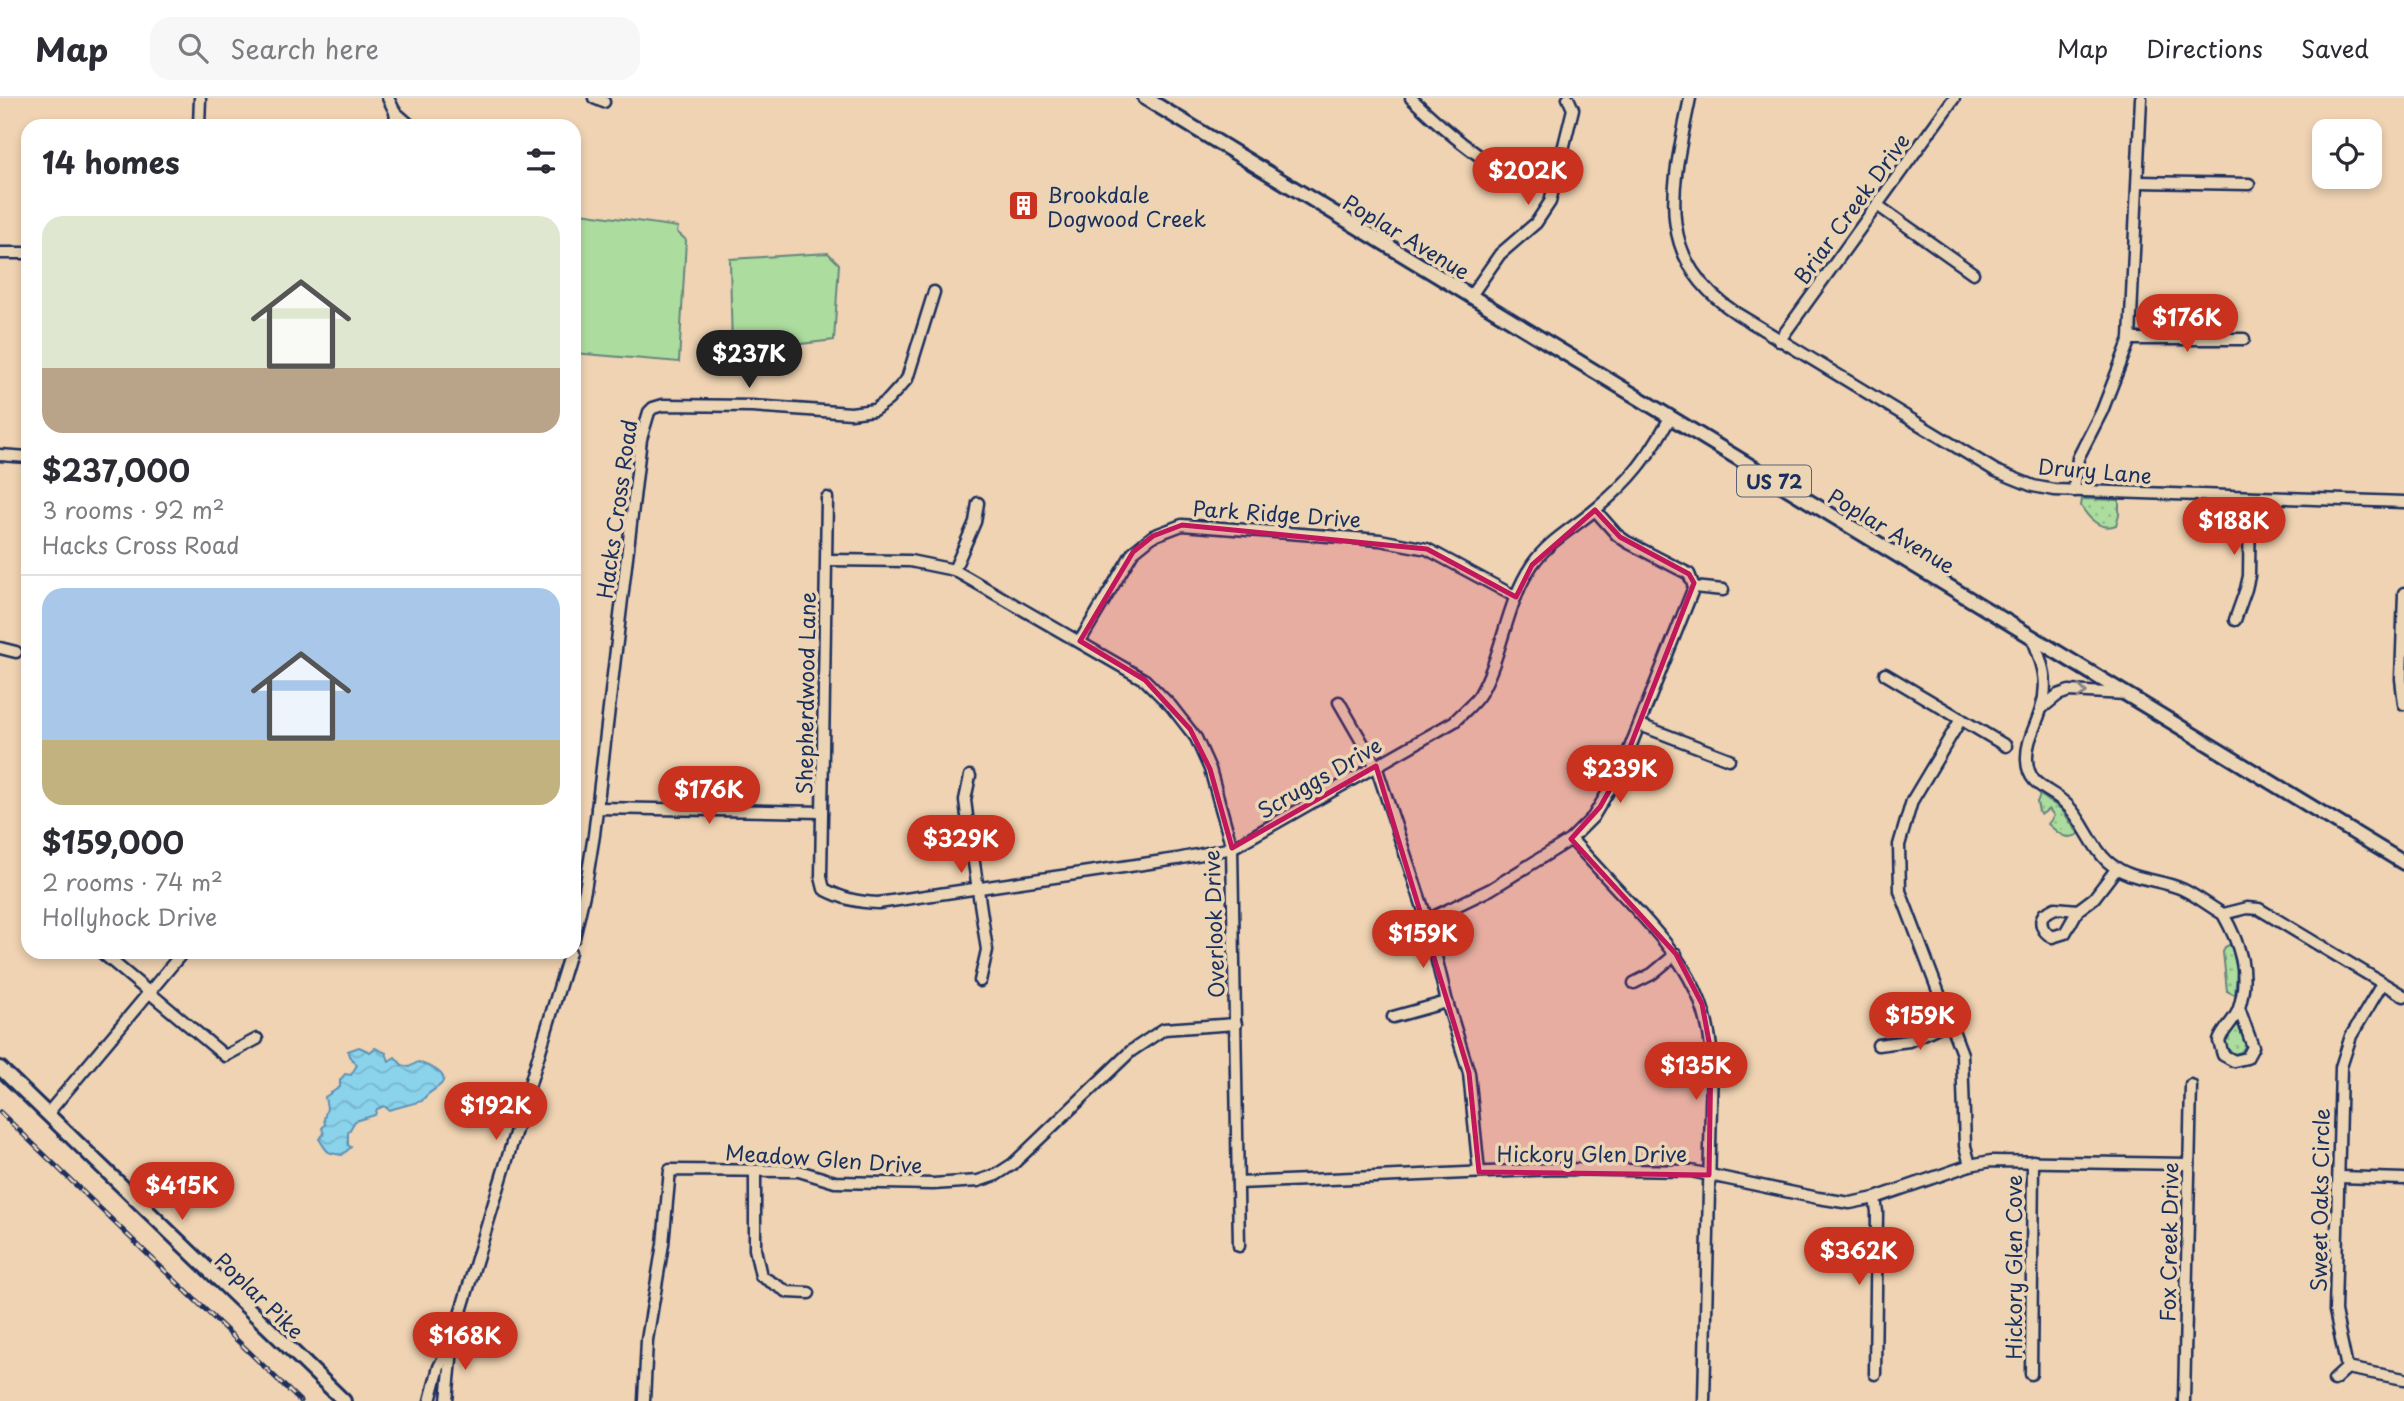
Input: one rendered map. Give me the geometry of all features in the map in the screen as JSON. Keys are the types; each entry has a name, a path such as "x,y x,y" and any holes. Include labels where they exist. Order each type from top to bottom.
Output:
{"main road":[{"name":"Poplar Avenue","path":"1145,98 2404,863"},
{"name":"Poplar Pike","path":"0,1068 344,1401"}],"street":[{"path":"199,119 200,98"},
{"path":"388,98 396,119"},
{"path":"1410,98 1486,160 1517,175 1554,187"},
{"path":"1470,297 1500,254 1536,223 1550,202 1573,109 1568,98"},
{"name":"Drury Lane","path":"1690,98 1676,169 1674,216 1682,255 1700,283 1716,299 1779,341 1996,471 2033,486 2074,491 2404,502"},
{"name":"Briar Creek Drive","path":"1779,341 1954,98"},
{"path":"2074,491 2076,466 2081,451 2102,411 2130,339 2141,98"},
{"path":"395,112 403,119"},
{"path":"2137,182 2249,184"},
{"path":"1877,205 1973,273"},
{"path":"0,253 21,253"},
{"name":"Hacks Cross Road","path":"581,907 597,808 641,439 649,412 658,405 672,404 851,413 864,413 881,406 907,379 934,292"},
{"path":"2130,339 2244,339"},
{"name":"Scruggs Drive","path":"824,889 852,902 878,903 1232,848 1455,721 1479,696 1532,565 1559,537 1595,510 1639,470 1670,418"},
{"path":"0,455 21,456"},
{"path":"2235,620 2249,576 2250,497"},
{"name":"Shepherdwood Lane","path":"824,889 821,877 827,498"},
{"path":"954,570 975,522 978,503"},
{"path":"1427,920 1491,889 1571,839 1593,817 1607,796 1640,725 1694,587 1689,574 1627,542 1617,535 1595,510"},
{"name":"Park Ridge Drive","path":"1080,641 1133,552 1153,536 1182,525 1380,540 1427,549 1517,597"},
{"name":"Overlook Drive","path":"827,560 910,561 954,570 1145,680 1190,729 1210,769 1232,848 1239,1246"},
{"path":"1694,587 1723,590"},
{"path":"2404,593 2401,679 2404,704"},
{"path":"2032,637 2046,679 2042,708 2028,742 2030,777 2039,788 2068,805 2100,854 2117,868 2134,876 2180,888 2223,914 2238,941 2242,955 2243,980 2239,1007 2219,1041 2222,1055 2234,1061 2246,1058 2253,1047 2239,1007"},
{"path":"0,648 16,652"},
{"path":"1885,674 2006,746"},
{"path":"2042,708 2069,691 2128,694"},
{"path":"1339,702 1377,766 1427,920 1447,1002 1469,1073 1479,1172"},
{"path":"1961,719 1912,800 1899,845 1900,891 1962,1054 1965,1146 1970,1165"},
{"path":"1640,725 1729,760"},
{"path":"970,776 965,800 987,950 981,981"},
{"path":"597,808 822,812"},
{"path":"1571,839 1676,954 1697,990 1711,1045 1704,1401"},
{"path":"2078,910 2094,898 2117,868"},
{"path":"2223,914 2254,908 2404,996"},
{"path":"1634,983 1652,974 1676,954"},
{"path":"110,959 225,1056 257,1039"},
{"path":"48,1113 177,959"},
{"path":"430,1401 439,1367 452,1341 568,959"},
{"name":"Sweet Oaks Circle","path":"2347,1368 2335,1311 2343,1054 2382,984"},
{"path":"1393,1017 1447,1002"},
{"path":"1878,1045 1909,1041 1951,1021"},
{"name":"Meadow Glen Drive","path":"644,1401 647,1340 663,1244 668,1173 674,1169 805,1172 835,1182 933,1185 978,1181 996,1175 1013,1164 1131,1051 1164,1029 1236,1024"},
{"name":"Fox Creek Drive","path":"2184,1401 2191,1085"},
{"name":"Hickory Glen Drive","path":"1238,1183 1577,1169 1691,1171 1831,1201 1850,1202 1875,1198 1970,1165 1991,1161 2189,1164"},
{"name":"Hickory Glen Cove","path":"2031,1374 2033,1161"},
{"path":"755,1171 754,1249 761,1276 788,1292 809,1293"},
{"path":"2339,1177 2404,1179"},
{"path":"1875,1198 1875,1374"},
{"path":"447,1401 452,1341"},
{"path":"2334,1380 2347,1368 2404,1379"}],"highlighted area":[{"path":"1595,510 1620,537 1689,574 1694,583 1621,770 1600,807 1571,839 1676,954 1702,1004 1711,1052 1709,1175 1479,1172 1469,1073 1376,766 1232,848 1210,769 1190,729 1145,680 1080,641 1133,552 1153,536 1182,525 1427,549 1516,597 1532,565"}],"green space":[{"path":"581,213 678,227 677,232 686,240 679,362 581,354"},
{"path":"828,253 839,264 834,340 732,352 730,259"},
{"path":"2082,499 2119,500 2116,525 2096,523 2081,506"},
{"path":"2040,795 2061,809 2079,834 2066,837 2048,824 2054,816 2049,809 2042,814 2039,812 2037,802"},
{"path":"2231,944 2237,970 2235,995 2227,991 2223,952 2225,947"},
{"path":"2239,1025 2246,1045 2241,1052 2235,1054 2226,1048 2225,1040 2235,1026"}],"water":[{"path":"359,1047 370,1052 375,1048 386,1053 389,1061 395,1057 402,1065 409,1067 418,1062 427,1065 441,1074 443,1082 422,1101 389,1110 384,1106 377,1109 375,1115 355,1121 348,1133 348,1145 351,1147 342,1155 332,1153 319,1139 324,1134 322,1128 325,1125 327,1108 325,1097 340,1087 340,1080 345,1074 351,1075 357,1065 348,1051"}],"railway":[{"path":"0,1112 300,1401"}],"place":[{"name":"Brookdale Dogwood Creek","path":"1024,206"}]}
